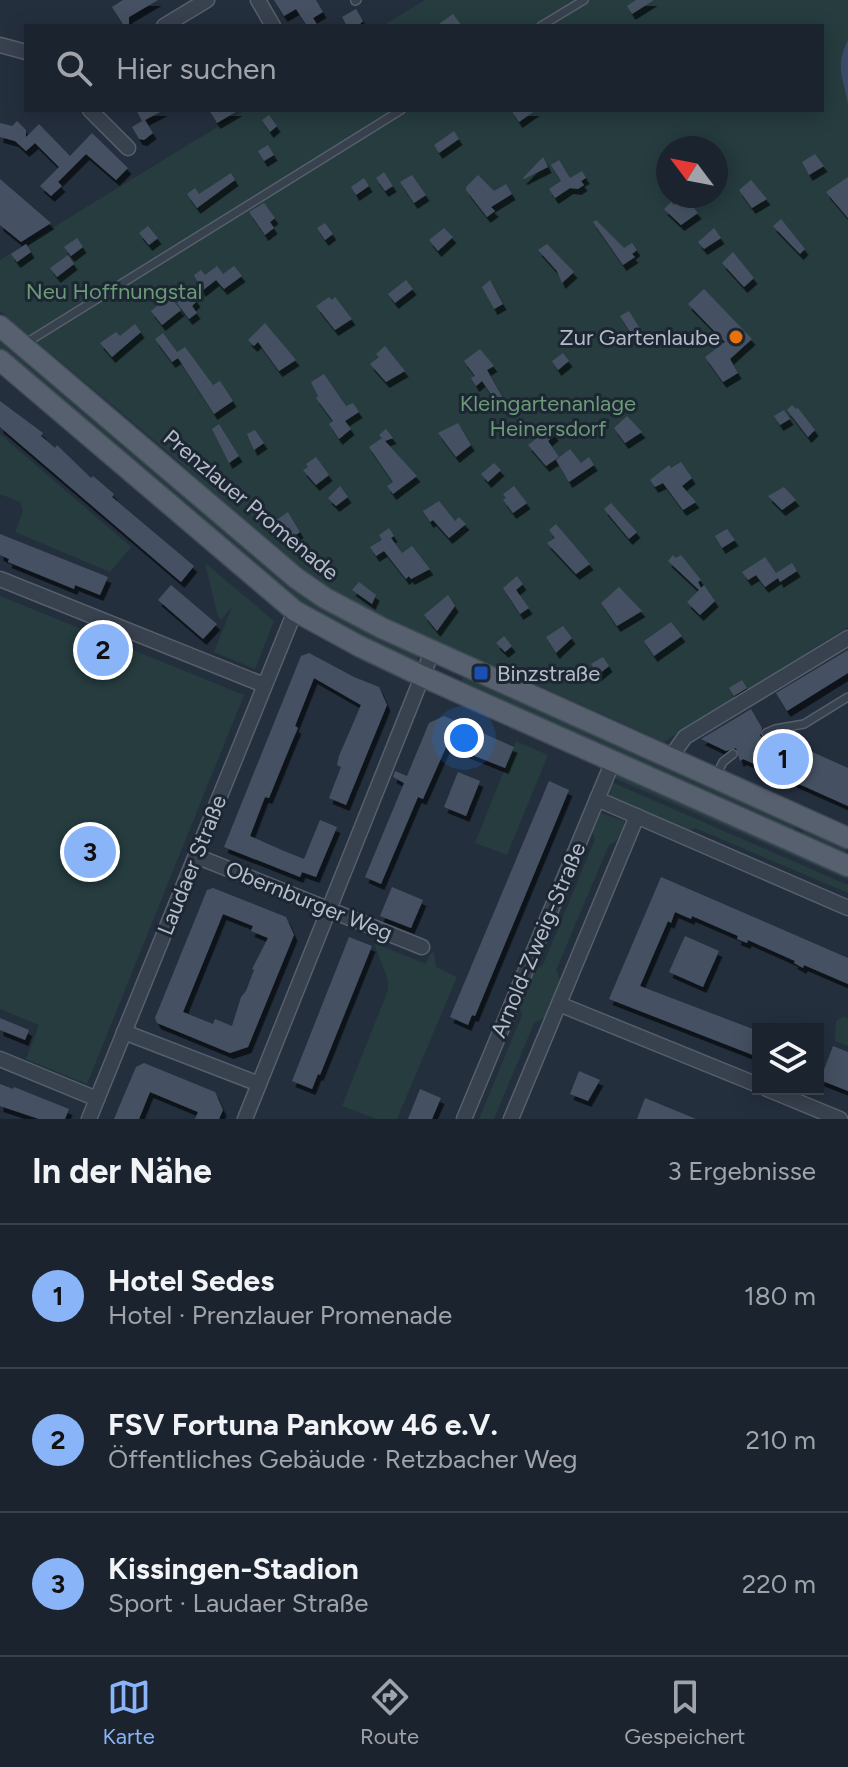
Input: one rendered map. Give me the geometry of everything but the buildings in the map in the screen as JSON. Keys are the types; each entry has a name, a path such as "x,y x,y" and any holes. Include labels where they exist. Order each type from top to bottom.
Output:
{"main road":[{"name":"Prenzlauer Promenade","path":"0,326 167,462 310,589 432,652 848,838"},
{"path":"0,360 295,611 422,676 848,866"}],"street":[{"path":"167,24 207,0"},
{"path":"258,0 272,24"},
{"path":"0,45 24,51"},
{"path":"92,112 128,148"},
{"path":"0,579 264,685"},
{"name":"Laudaer Straße","path":"89,1119 295,611"},
{"path":"670,758 685,737 848,638"},
{"path":"245,1119 432,652"},
{"name":"Arnold-Zweig-Straße","path":"464,1119 613,761"},
{"path":"597,799 848,908"},
{"name":"Arnold-Zweig-Straße","path":"511,1119 637,816"},
{"name":"Obernburger Weg","path":"196,856 422,947"},
{"path":"559,1004 752,1083"},
{"path":"124,1032 259,1084"},
{"path":"0,1059 97,1099"},
{"path":"782,1095 840,1119"}],"lane":[{"path":"544,24 584,0"},
{"path":"24,346 31,338 398,112"},
{"path":"766,733 804,724 848,697"},
{"path":"715,778 723,762 733,754"}],"green space":[{"name":"Kleingartenanlage Heinersdorf","path":"425,0 848,0 848,627 664,742 332,593 0,311 0,260 242,112 824,112 824,24 385,24"},
{"path":"0,337 306,592 416,653 417,661 400,658 294,603 0,352"},
{"path":"0,434 131,547 110,572 15,532 23,511 20,502 0,494"},
{"path":"205,563 274,621 255,669 214,652 232,607 222,619 218,617"},
{"path":"0,596 244,695 87,1084 26,1059 39,1025 0,1009"},
{"path":"465,673 798,822 793,834 459,687"},
{"path":"516,741 548,755 507,855 475,843"},
{"path":"617,775 848,876 848,880 612,777"},
{"path":"609,781 848,885 848,893 695,828 685,833 612,800 607,789"},
{"path":"601,813 624,821 625,827 620,839 609,845 556,970 561,982 546,1017 534,1023 494,1119 479,1119 522,1015 518,1003 531,970 543,965 595,839 591,830 596,816"},
{"path":"806,826 848,845 844,856 801,836"},
{"path":"374,943 426,964 434,952 436,967 457,977 397,1119 376,1119 342,1106 388,990 388,980"},
{"path":"848,1018 848,1046 835,1041 836,1021"}],"water":[{"path":"848,40 848,105 841,65"}],"place":[{"name":"Zur Gartenlaube","path":"736,337"},
{"name":"FSV Fortuna Pankow 46 e.V.","path":"103,650"},
{"name":"Binzstraße","path":"481,673"},
{"name":"Hotel Sedes","path":"783,759"},
{"name":"Kissingen-Stadion","path":"90,852"}],"park label":[{"name":"Neu Hoffnungstal","path":"114,291"}]}
